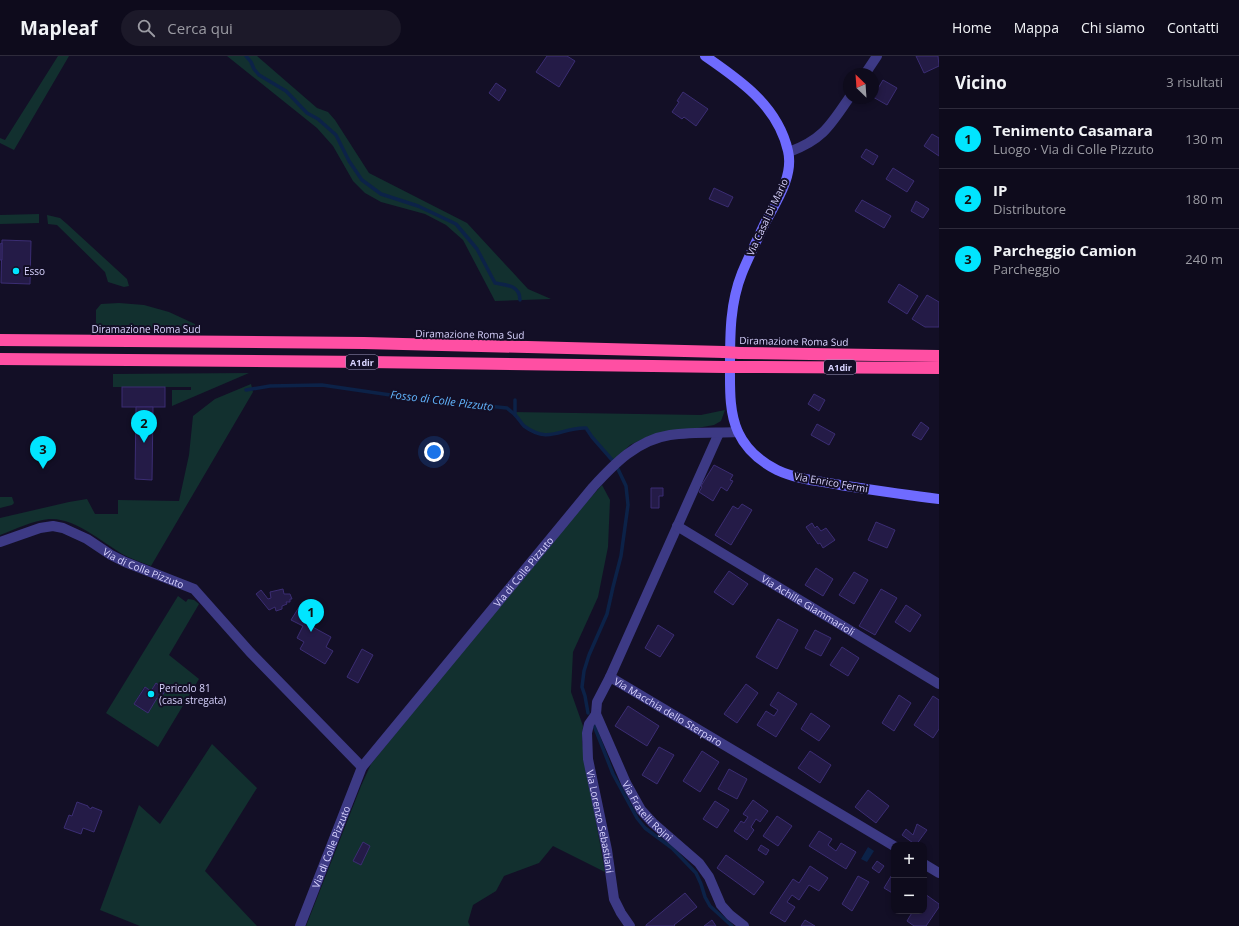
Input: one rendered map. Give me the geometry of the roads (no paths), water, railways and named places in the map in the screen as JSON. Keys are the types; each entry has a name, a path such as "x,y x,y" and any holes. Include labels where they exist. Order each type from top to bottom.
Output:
{"highway":[{"name":"Diramazione Roma Sud","path":"0,340 364,343 740,353 939,356"},
{"name":"A1dir","path":"0,359 939,368"}],"street":[{"name":"Via Casal Di Mario","path":"705,56 739,80 762,101 778,124 789,152 789,167 785,183 748,260 735,295 730,329 730,389 732,411"},
{"path":"869,68 877,56"},
{"path":"789,152 803,147 824,133 845,104"},
{"name":"Via Enrico Fermi","path":"732,411 738,432 744,442 758,458 776,470 788,475 811,480 939,499"},
{"name":"Via di Colle Pizzuto","path":"300,926 362,767 593,487 616,463 640,446 657,438 680,434 738,432"},
{"name":"Via Macchia dello Sterparo","path":"719,433 610,677 891,844"},
{"name":"Via di Colle Pizzuto","path":"0,542 40,528 52,526 61,527 87,539 106,552 125,562 190,587 204,599 243,644 362,767"},
{"name":"Via Achille Giammarioli","path":"677,526 939,684"},
{"path":"596,714 597,702 610,677"},
{"name":"Via Lorenzo Sebastiani","path":"596,714 589,724 587,733 588,759 607,850 614,899 630,926"},
{"name":"Via Fratelli Rojni","path":"596,714 626,783 641,810 653,823 699,864 709,877 721,905 730,915 744,926"},
{"path":"927,866 939,873"}],"water":[{"path":"868,847 874,851 867,862 861,859"}],"waterway":[{"path":"246,56 259,75 286,91 307,113 318,119 336,135 349,161 362,180 381,194 418,206 456,224 477,249 495,283 508,285 518,291 520,300"},
{"name":"Fosso di Colle Pizzuto","path":"246,390 270,386 322,385 418,399 507,408 524,426 533,432 548,435 577,428 586,428 613,461"},
{"path":"515,400 515,415"},
{"name":"Fosso di Colle Pizzuto","path":"588,713 582,687 584,671 589,655 607,614 621,556 628,505 626,486 617,467"},
{"name":"Fosso di Colle Pizzuto","path":"593,723 613,774 637,818 645,828 672,848 696,873 710,906 732,926"}],"place":[{"name":"Esso","path":"16,271"},
{"name":"IP","path":"144,443"},
{"name":"Parcheggio Camion","path":"43,469"},
{"name":"Tenimento Casamara","path":"311,632"},
{"name":"Pericolo 81 (casa stregata)","path":"151,694"}]}
